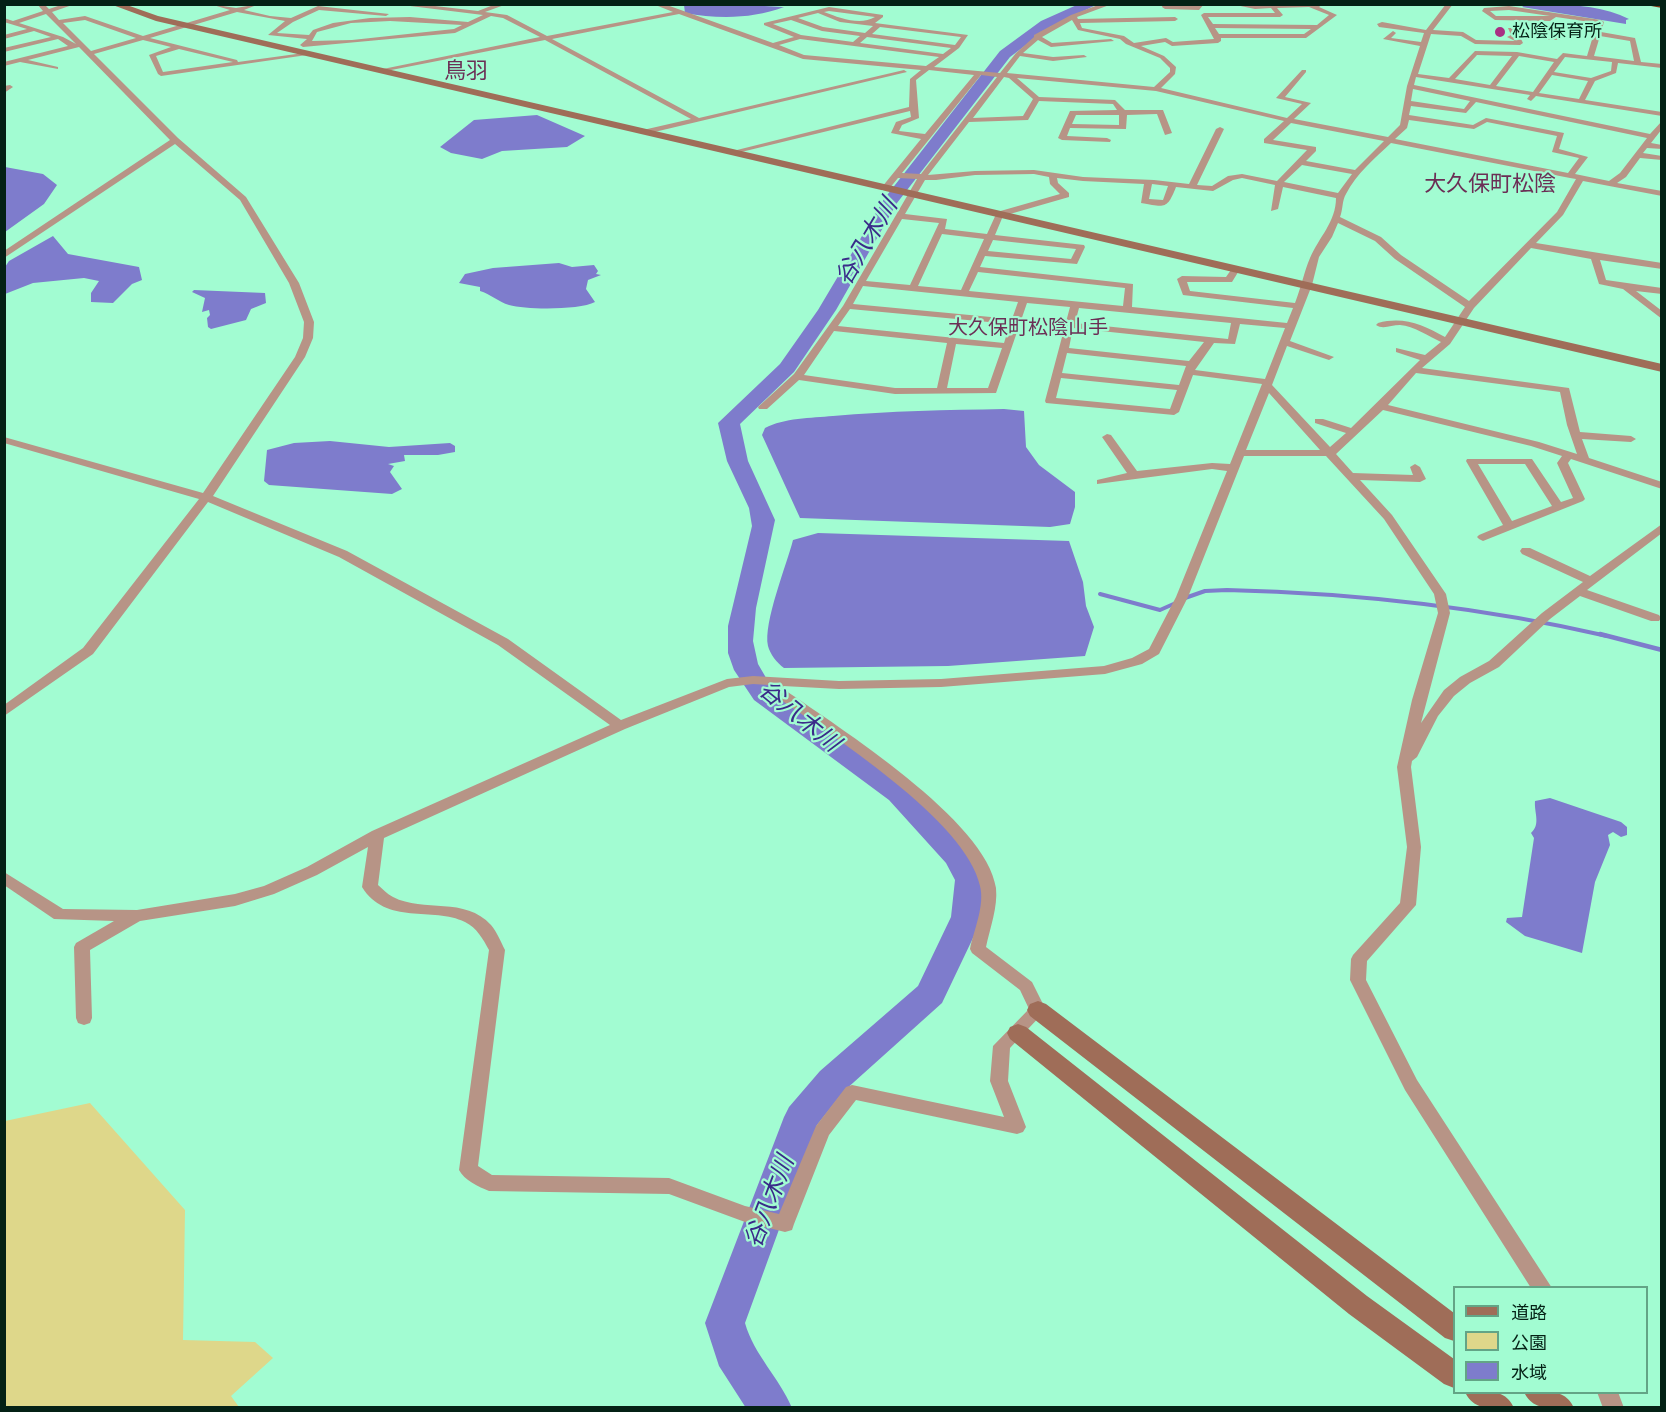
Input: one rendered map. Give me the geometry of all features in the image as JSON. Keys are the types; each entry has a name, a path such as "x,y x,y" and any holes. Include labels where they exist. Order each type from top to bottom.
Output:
{"highway":[{"path":"1654,4 1662,6"}],"street":[{"path":"40,4 77,46"},
{"path":"4,24 72,4"},
{"path":"114,4 187,25 310,54 1662,368"},
{"path":"213,4 270,18 291,20 335,23 421,19 467,24"},
{"path":"88,54 256,4"},
{"path":"290,49 310,40 315,31 380,4"},
{"path":"397,4 505,16 698,120"},
{"path":"477,13 504,4"},
{"path":"656,4 676,13 734,30 803,57 925,70 1156,89 1288,120 1662,194"},
{"path":"763,407 798,376 847,306 922,178 967,120 1006,76 1018,54 1036,36 1109,4"},
{"path":"1166,4 1165,7 1199,8 1201,4"},
{"path":"1234,4 1273,7 1328,4"},
{"path":"4,877 60,915 137,916 217,904 269,890 312,871 377,835 620,726 727,683 774,681 879,685 990,680 1105,670 1147,657 1162,640 1177,608 1299,306 1315,257 1340,206 1340,196 1357,173 1404,126 1410,86 1428,32 1450,4"},
{"path":"1311,6 1334,15"},
{"path":"1273,7 1280,15"},
{"path":"390,20 391,15 318,8 291,20 271,35 352,42 455,31 491,15"},
{"path":"1555,15 1550,19 1496,18 1484,10 1509,8 1555,15 1601,22 1590,58"},
{"path":"868,24 881,15 829,9 766,24 800,37 945,56"},
{"path":"817,12 840,20 966,36 957,47 913,79 913,108 927,120 927,137 886,188"},
{"path":"381,70 676,13"},
{"path":"1133,45 1166,40 1172,44 1218,41 1204,15 1291,15"},
{"path":"1312,15 1334,15"},
{"path":"1217,36 1306,36 1334,15"},
{"path":"58,22 85,18 144,38 243,63"},
{"path":"791,18 822,29 957,47"},
{"path":"1075,19 1175,19"},
{"path":"1075,19 1080,29 1122,37 1133,45 1162,57 1173,67 1173,73 1156,89"},
{"path":"4,20 58,37 88,54 175,140 243,200 294,283 309,322 308,338 300,357 206,497 88,651 4,712"},
{"path":"1379,25 1463,34 1474,42 1520,43 1510,29"},
{"path":"854,44 879,26"},
{"path":"1210,26 1319,27"},
{"path":"1516,37 1556,39 1553,28"},
{"path":"4,37 36,29"},
{"path":"1394,33 1386,39 1425,45"},
{"path":"1598,34 1633,39 1638,63"},
{"path":"1036,36 1051,45 1125,40"},
{"path":"4,50 58,37"},
{"path":"772,45 800,37"},
{"path":"4,64 77,46"},
{"path":"178,47 152,55 162,74 310,54"},
{"path":"1451,80 1475,53 1517,54 1559,61"},
{"path":"1018,54 1053,59 1084,57"},
{"path":"1492,87 1517,54"},
{"path":"1513,125 1563,55 1662,66"},
{"path":"18,60 56,68"},
{"path":"1550,73 1592,80 1614,72 1615,61"},
{"path":"646,132 892,75 925,70"},
{"path":"1274,209 1280,182 1313,149 1267,141 1307,103 1280,98 1304,71"},
{"path":"927,137 895,133 899,124 927,120 978,74"},
{"path":"1414,75 1662,114"},
{"path":"1006,76 1017,80 1037,99 1115,102 1123,113 1123,127 1068,126"},
{"path":"1581,101 1592,80"},
{"path":"1410,86 1523,111 1656,135"},
{"path":"967,120 1025,118 1037,99"},
{"path":"1407,103 1466,111 1474,100"},
{"path":"733,152 913,108"},
{"path":"1107,140 1062,138 1073,113 1160,112 1168,133"},
{"path":"1241,453 1330,453 1381,406 1414,370 1447,342 1470,306 1560,213 1584,157 1555,150 1561,135 1486,120 1474,127 1405,117"},
{"path":"1610,184 1616,182 1656,135 1662,123"},
{"path":"1192,186 1220,129"},
{"path":"4,255 175,140"},
{"path":"1646,146 1662,147"},
{"path":"1638,155 1662,158"},
{"path":"1300,162 1357,173"},
{"path":"896,175 922,178 975,173 1053,174 1083,179 1148,182 1213,189 1231,178 1242,176 1340,196"},
{"path":"964,292 1000,214 1066,195 1054,184 1053,174"},
{"path":"1148,182 1144,201 1166,203 1173,184"},
{"path":"899,216 944,221 913,288"},
{"path":"1335,218 1378,239 1398,257 1470,306"},
{"path":"940,231 1081,247 1074,262 982,253"},
{"path":"1531,245 1595,258 1662,266"},
{"path":"1595,258 1602,282 1662,291"},
{"path":"975,269 1130,286 1127,309"},
{"path":"1236,269 1228,280 1182,279 1186,293 1299,306"},
{"path":"859,284 964,292 1291,326"},
{"path":"1626,287 1661,315"},
{"path":"798,376 807,380 895,391 942,389 992,391 1024,299"},
{"path":"1075,304 1050,401 1174,412 1190,368 1211,340"},
{"path":"847,306 1016,322"},
{"path":"1069,325 1232,342 1236,320"},
{"path":"1381,325 1398,321 1447,342"},
{"path":"832,328 1008,346"},
{"path":"942,389 952,340"},
{"path":"1284,342 1329,357"},
{"path":"1063,350 1190,368 1268,383 1388,517 1434,583 1444,613 1419,700 1404,767 1414,847 1408,904 1359,958 1358,980 1411,1085 1541,1286"},
{"path":"1399,350 1427,359"},
{"path":"1414,370 1565,390 1584,460"},
{"path":"1056,375 1183,388"},
{"path":"1381,406 1535,444 1662,486"},
{"path":"1319,421 1354,432"},
{"path":"1576,435 1631,438"},
{"path":"1107,437 1134,475"},
{"path":"4,440 206,497 343,554 455,613 541,666 620,726"},
{"path":"1527,461 1535,444"},
{"path":"1483,537 1579,499 1562,463 1569,455"},
{"path":"1509,526 1471,461 1527,461"},
{"path":"1527,461 1558,507"},
{"path":"1101,482 1191,467 1235,468"},
{"path":"1352,476 1420,479 1415,467"},
{"path":"1404,767 1432,714 1449,693 1465,680 1494,664 1590,581 1662,527"},
{"path":"1526,551 1590,581"},
{"path":"1578,591 1655,618"},
{"path":"774,681 779,692 928,802 983,866 989,889 978,949 1026,986 1038,1010 1453,1327"},
{"path":"377,835 370,888 378,897 392,904 424,911 457,912 478,920 490,932 497,950 468,1170 489,1183 669,1185 745,1214 784,1224 822,1131 852,1092 1017,1127 999,1081 1002,1046 1018,1033 1038,1010"},
{"path":"84,1018 82,947 137,916"},
{"path":"1018,1033 1358,1305 1453,1374"},
{"path":"1482,1394 1500,1407"},
{"path":"1541,1394 1560,1407"}],"green space":[{"path":"90,1103 185,1210 183,1340 255,1342 273,1358 231,1396 239,1407 5,1407 5,1121"}],"water":[{"path":"730,4 784,7 760,14 722,17 685,13 684,5"},
{"path":"1525,5 1592,7 1629,19 1626,20 1626,24 1522,7"},
{"path":"537,115 585,136 567,147 502,151 482,159 451,153 440,147 474,120"},
{"path":"5,167 43,174 57,185 44,204 5,232"},
{"path":"53,236 68,254 139,267 142,280 132,284 113,303 91,302 91,293 99,281 84,278 33,283 5,294 5,267 9,261"},
{"path":"559,263 572,267 594,265 598,271 596,274 601,275 588,280 586,289 595,302 566,308 517,307 505,304 480,291 480,287 459,283 465,274 493,268"},
{"path":"194,290 265,293 266,303 251,309 246,320 211,329 208,327 207,318 210,315 209,310 202,312 205,298 192,292"},
{"path":"1004,409 1024,411 1026,447 1039,465 1075,492 1075,507 1070,524 1050,527 800,518 762,435 765,428 798,419 854,414"},
{"path":"330,441 389,447 450,443 455,446 455,452 438,455 404,455 405,461 388,464 394,466 390,472 402,489 392,494 269,485 264,481 267,450 294,443"},
{"path":"818,533 1069,541 1083,582 1086,606 1094,627 1085,656 948,666 784,668 774,658 768,646 767,636 772,609 793,540"},
{"path":"1550,798 1621,822 1627,827 1627,835 1621,837 1613,832 1608,835 1610,845 1595,882 1582,953 1525,936 1506,922 1507,918 1522,917 1534,838 1531,833 1536,826 1535,801"}],"waterway":[{"name":"谷八木川","path":"771,1408 733,1352 725,1323 754,1242 802,1117 832,1081 930,994 967,917 970,880 958,857 899,793 763,694 747,670 741,653 741,626 747,590 764,526 756,498 737,461 729,423 787,368 827,310 890,202 1005,54 1025,37 1046,24 1092,4"},
{"path":"1185,598 1205,591 1227,590 1370,598 1465,609 1607,636"},
{"path":"1100,594 1160,610 1178,602"},
{"path":"1600,634 1662,650"}],"place":[{"name":"松陰保育所","path":"1500,32"}],"district":[{"name":"鳥羽","path":"466,72"},
{"name":"大久保町松陰","path":"1490,185"},
{"name":"大久保町松陰山手","path":"1028,328"}]}
